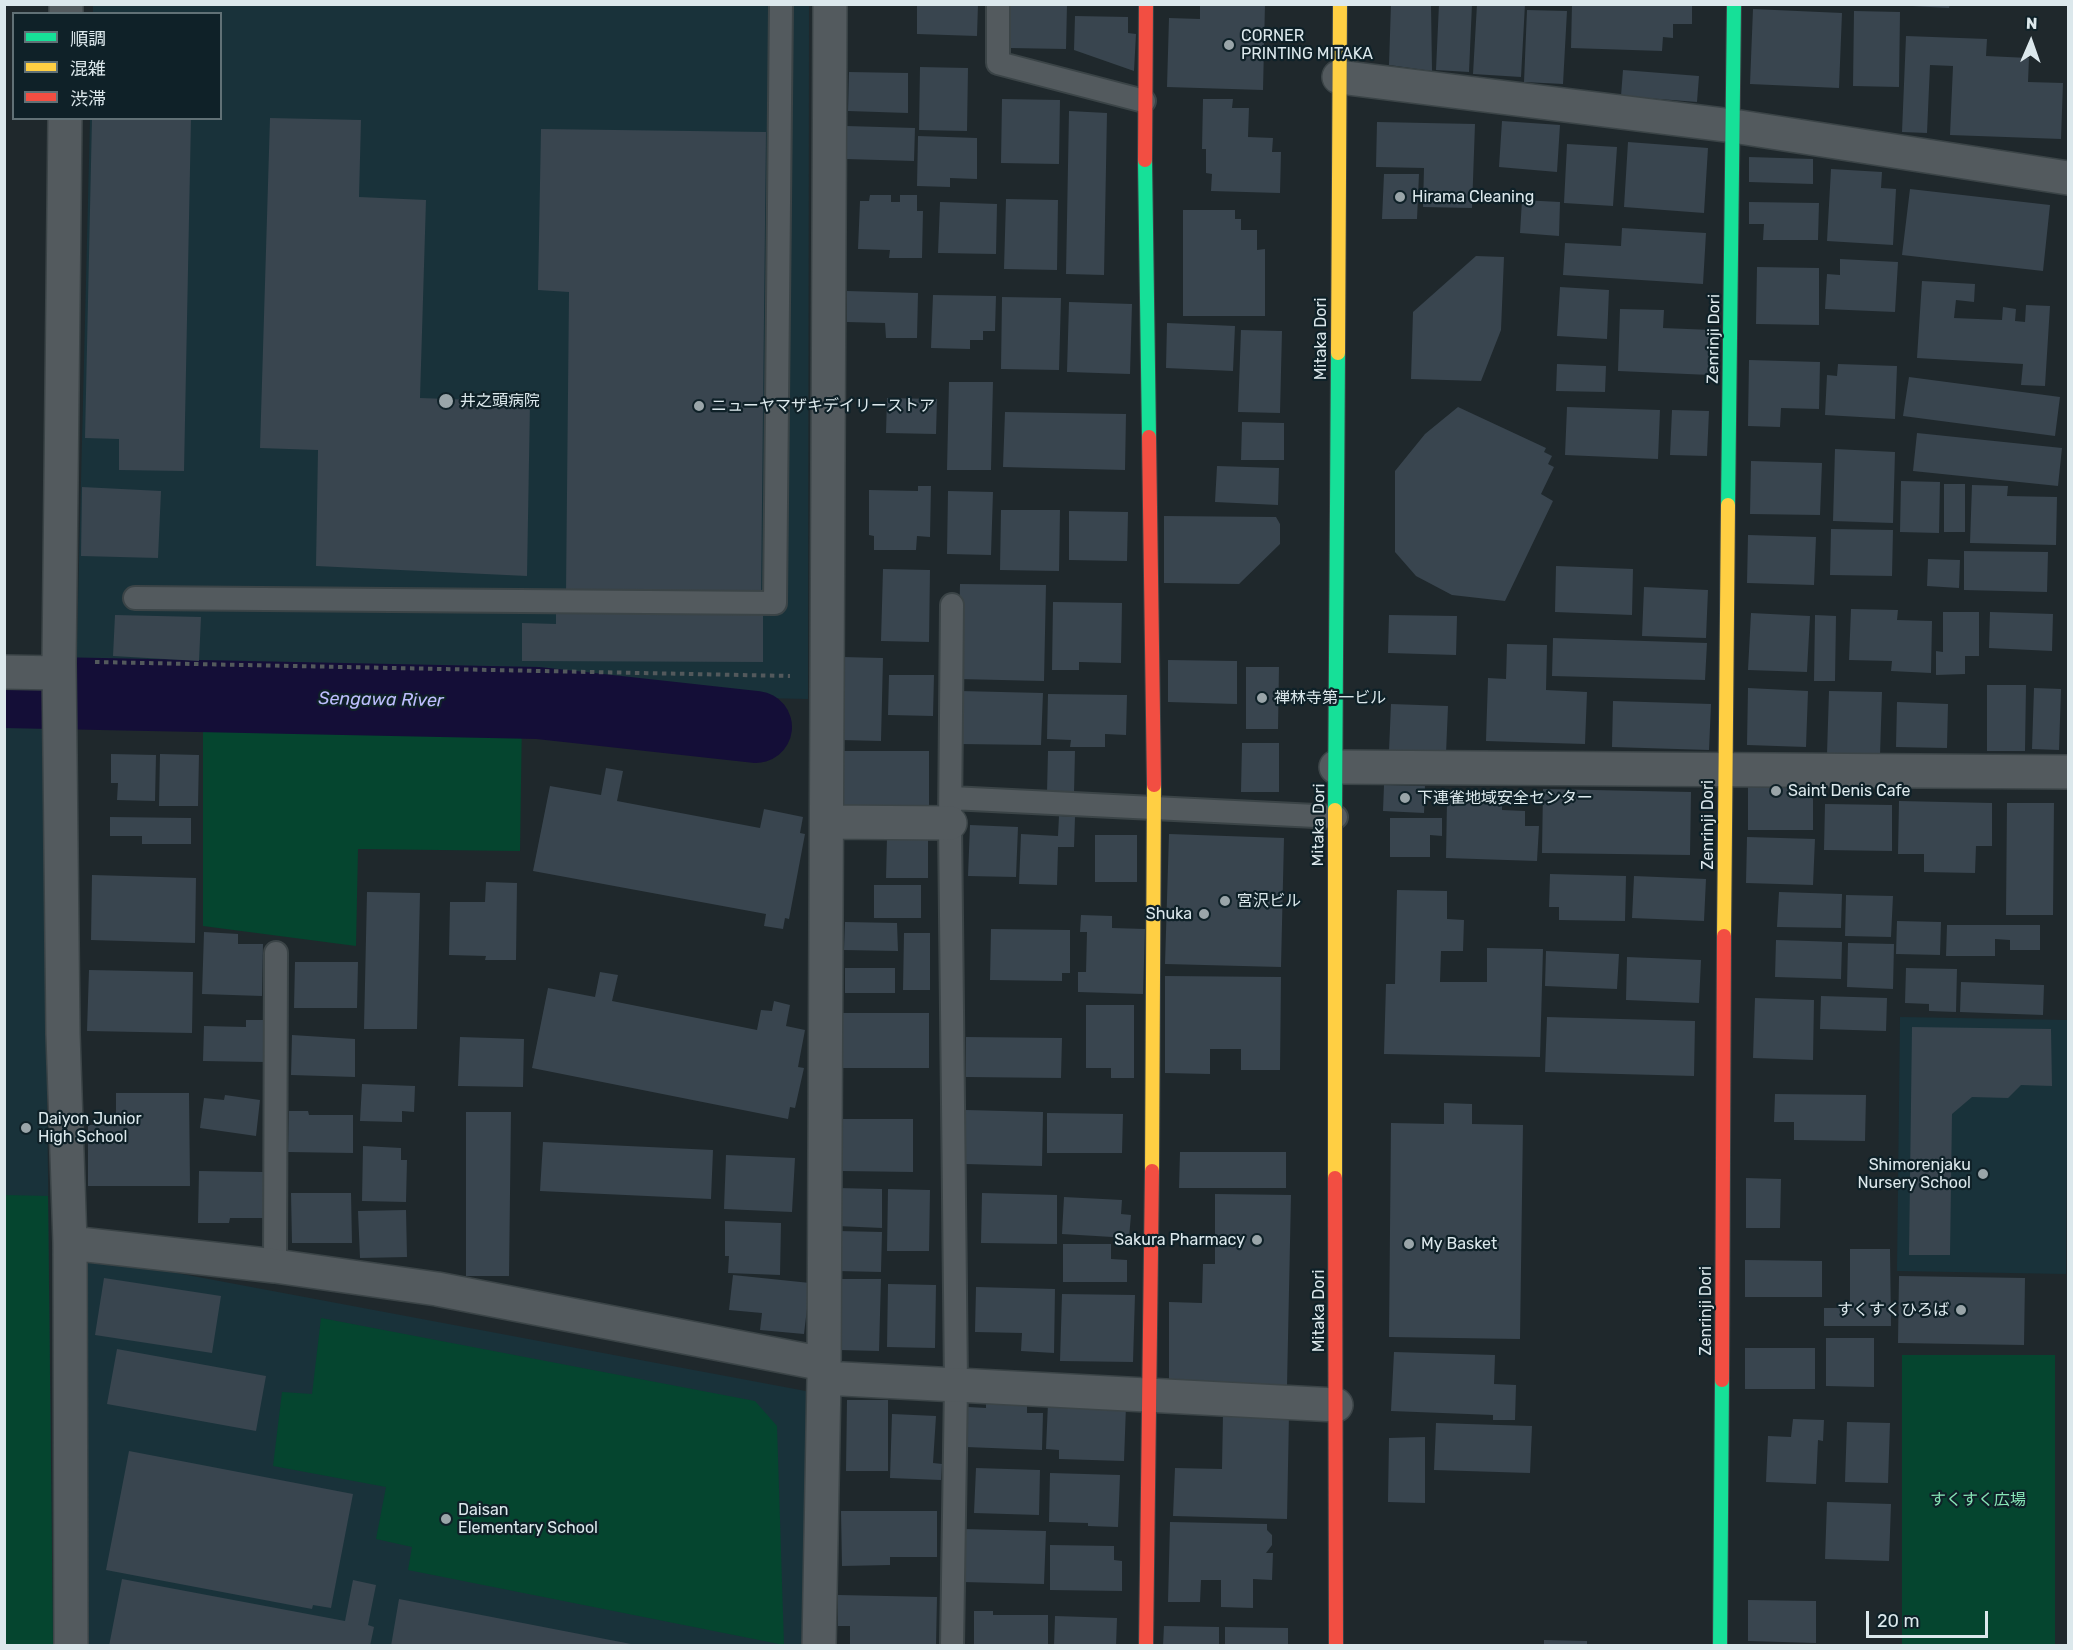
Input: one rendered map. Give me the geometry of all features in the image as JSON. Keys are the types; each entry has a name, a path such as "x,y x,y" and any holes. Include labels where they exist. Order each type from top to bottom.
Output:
{"street":[{"path":"819,1646 824,1371 828,822 830,4"},
{"path":"1146,4 1144,101 1154,808 1151,1396 1146,1646"},
{"name":"Mitaka Dori","path":"1336,1646 1336,768 1340,4"},
{"name":"Zenrinji Dori","path":"1720,1646 1725,770 1734,4"},
{"path":"1339,76 1733,126 2068,178"},
{"path":"65,120 59,667 63,1034 70,1243 71,1646"},
{"path":"4,672 59,667"},
{"path":"1336,768 2068,772"},
{"path":"828,822 950,811"},
{"path":"70,1243 275,1266 437,1289 824,1371 956,1385 1336,1406"}],"lane":[{"path":"135,598 775,603 781,4"},
{"path":"998,4 998,63 1144,101"},
{"path":"952,605 950,811 956,1385 952,1646"},
{"path":"950,811 1154,808 1336,817"},
{"path":"275,1266 276,953"}],"path":[{"path":"59,667 828,676"}],"shaded area":[{"name":"井之頭病院","path":"93,5 809,5 808,699 76,683 90,120 222,120 222,12 93,12"},
{"name":"Daiyon Junior High School","path":"4,702 43,702 53,1645 5,1646"},
{"name":"Shimorenjaku Nursery School","path":"1900,1017 2068,1020 2066,1274 1897,1271"},
{"name":"Daisan Elementary School","path":"86,1256 811,1392 804,1645 84,1646"}],"green space":[{"path":"203,710 522,716 520,851 358,849 356,946 203,926"},
{"path":"5,1195 48,1196 53,1645 5,1645"},
{"path":"321,1318 755,1401 777,1426 784,1645 408,1570 412,1547 376,1539 386,1487 273,1466 282,1392 312,1394"},
{"name":"すくすく広場","path":"1902,1355 2055,1355 2055,1645 1902,1645"}],"building":[{"path":"917,4 978,4 977,36 917,34"},
{"path":"1011,4 1067,4 1066,49 1010,48"},
{"path":"1200,4 1265,4 1263,90 1167,87 1169,18 1200,19"},
{"path":"1391,4 1431,4 1432,71 1389,65"},
{"path":"1439,4 1472,4 1469,72 1436,70"},
{"path":"1477,4 1525,4 1521,77 1473,74"},
{"path":"1572,4 1692,4 1692,24 1673,24 1673,38 1663,37 1662,51 1571,48"},
{"path":"1912,4 1950,4 1949,8 1912,6"},
{"path":"1753,9 1842,13 1839,88 1750,84"},
{"path":"1527,10 1567,11 1563,84 1524,82"},
{"path":"1854,11 1900,12 1899,87 1853,86"},
{"path":"1075,16 1128,17 1128,33 1136,34 1134,71 1074,50"},
{"path":"1906,36 1987,39 1986,56 2029,58 2028,82 2063,83 2061,139 1950,135 1953,66 1930,65 1927,133 1902,132"},
{"path":"920,67 968,68 967,131 919,130"},
{"path":"1623,70 1699,76 1697,102 1621,96"},
{"path":"849,72 908,73 908,113 848,111"},
{"path":"1002,99 1060,100 1059,164 1001,163"},
{"path":"1203,99 1233,99 1232,108 1249,108 1248,137 1273,138 1272,152 1281,152 1280,193 1211,191 1212,174 1206,173 1206,149 1202,149"},
{"path":"1069,111 1107,113 1104,275 1066,274"},
{"path":"270,118 361,120 359,197 426,200 420,398 530,402 527,576 316,566 318,450 260,448"},
{"path":"92,120 191,120 184,471 119,470 119,439 85,438"},
{"path":"1502,121 1560,125 1557,172 1499,167"},
{"path":"1377,122 1475,124 1472,208 1423,207 1424,168 1376,167"},
{"path":"846,126 915,128 914,161 846,159"},
{"path":"541,129 766,132 761,595 566,593 569,292 538,290"},
{"path":"918,136 977,138 977,179 950,178 950,187 917,186"},
{"path":"1628,142 1708,148 1704,213 1624,207"},
{"path":"1567,144 1617,147 1613,206 1564,203"},
{"path":"1749,157 1813,159 1813,184 1749,182"},
{"path":"1831,169 1882,172 1881,188 1896,189 1893,245 1827,241"},
{"path":"1384,174 1419,174 1417,219 1382,219"},
{"path":"1910,189 2050,205 2043,271 1902,255"},
{"path":"870,195 891,195 891,202 900,202 900,195 917,195 917,211 923,211 922,258 889,258 890,250 858,249 860,201 869,201"},
{"path":"1006,199 1058,200 1057,270 1004,269"},
{"path":"1522,200 1560,202 1559,236 1520,233"},
{"path":"940,202 997,204 996,254 938,253"},
{"path":"1749,202 1819,203 1818,240 1763,240 1764,224 1749,224"},
{"path":"1183,210 1235,210 1235,219 1241,219 1241,230 1257,230 1257,250 1265,249 1265,316 1183,316"},
{"path":"1622,228 1706,233 1703,284 1563,275 1565,243 1621,246"},
{"path":"1476,256 1504,257 1501,330 1481,381 1411,379 1413,312"},
{"path":"1840,259 1898,262 1895,312 1825,309 1827,274 1840,275"},
{"path":"1757,267 1819,268 1819,325 1756,324"},
{"path":"1922,281 1975,284 1974,302 1956,300 1954,318 2002,320 2003,307 2016,309 2015,321 2025,322 2026,305 2050,306 2045,386 2021,385 2023,364 1917,358"},
{"path":"1560,287 1609,290 1607,339 1557,336"},
{"path":"847,291 918,293 917,338 886,338 885,323 847,322"},
{"path":"933,295 996,296 995,331 983,331 983,340 970,340 970,349 931,348"},
{"path":"1002,297 1061,298 1059,370 1001,369"},
{"path":"1069,302 1132,304 1130,374 1067,372"},
{"path":"1620,309 1664,310 1663,328 1712,330 1710,375 1618,371"},
{"path":"1167,323 1235,326 1233,371 1166,368"},
{"path":"1241,330 1282,331 1280,413 1238,412"},
{"path":"1749,360 1820,362 1819,409 1781,408 1780,427 1748,426"},
{"path":"1557,364 1606,366 1605,392 1556,391"},
{"path":"1838,364 1897,366 1895,419 1825,415 1827,375 1837,376"},
{"path":"1909,377 2060,397 2055,436 1903,416"},
{"path":"949,382 993,382 991,470 947,470"},
{"path":"887,398 937,399 936,434 886,433"},
{"path":"1458,407 1546,448 1544,452 1552,456 1548,464 1554,467 1541,494 1553,501 1505,601 1452,595 1416,576 1395,552 1395,471 1425,434"},
{"path":"1567,407 1660,410 1658,459 1565,455"},
{"path":"1672,410 1709,411 1707,456 1670,455"},
{"path":"1005,412 1126,414 1125,470 1003,467"},
{"path":"1242,422 1284,423 1284,460 1241,460"},
{"path":"1917,433 2062,448 2058,486 1913,471"},
{"path":"1835,449 1895,452 1893,523 1833,521"},
{"path":"1751,461 1822,463 1820,515 1750,514"},
{"path":"1217,466 1279,468 1278,505 1215,502"},
{"path":"1901,481 1940,482 1939,533 1900,532"},
{"path":"1944,484 1965,484 1965,532 1944,532"},
{"path":"1972,485 2008,486 2007,496 2057,497 2056,545 1970,543"},
{"path":"918,486 931,486 930,537 917,536 916,550 874,550 874,536 869,535 869,490 918,491"},
{"path":"82,487 161,491 158,558 81,556"},
{"path":"948,491 993,492 991,555 947,554"},
{"path":"1001,510 1060,510 1059,571 1000,570"},
{"path":"1069,511 1128,512 1127,561 1069,560"},
{"path":"1164,516 1276,517 1280,524 1280,544 1239,584 1164,583"},
{"path":"1831,529 1893,530 1892,576 1830,575"},
{"path":"1748,535 1816,537 1814,585 1747,583"},
{"path":"1964,551 2048,552 2047,592 1964,590"},
{"path":"1928,559 1960,560 1959,588 1927,586"},
{"path":"1556,566 1633,569 1632,615 1555,612"},
{"path":"883,569 930,570 929,642 881,641"},
{"path":"960,584 1046,585 1044,681 958,679"},
{"path":"1644,587 1708,590 1706,638 1642,636"},
{"path":"1053,602 1122,603 1121,663 1079,662 1079,670 1052,670"},
{"path":"556,609 763,610 763,662 522,661 522,623 556,624"},
{"path":"1851,609 1898,610 1897,620 1932,621 1931,673 1891,671 1892,661 1849,660"},
{"path":"1943,612 1979,612 1979,656 1965,656 1965,674 1936,675 1936,651 1943,652"},
{"path":"1990,612 2053,614 2052,651 1989,648"},
{"path":"1751,613 1810,616 1807,672 1748,670"},
{"path":"115,615 201,617 199,661 113,656"},
{"path":"1389,615 1457,616 1456,655 1388,653"},
{"path":"1815,615 1836,616 1835,681 1814,681"},
{"path":"1553,638 1707,643 1705,680 1552,676"},
{"path":"1507,644 1547,645 1546,690 1587,692 1585,744 1486,741 1488,678 1506,679"},
{"path":"843,657 883,658 881,741 841,740"},
{"path":"1168,660 1237,661 1237,704 1168,702"},
{"name":"禅林寺第一ビル","path":"1246,667 1279,667 1278,729 1246,729"},
{"path":"889,675 934,675 933,716 888,715"},
{"path":"1987,685 2026,685 2025,751 1987,751"},
{"path":"1748,688 1808,691 1806,747 1747,745"},
{"path":"2034,688 2061,689 2059,750 2032,749"},
{"path":"960,691 1043,693 1041,745 959,744"},
{"path":"1829,691 1882,692 1880,756 1827,754"},
{"path":"1048,694 1127,695 1126,735 1105,734 1105,747 1070,747 1071,740 1047,739"},
{"path":"1613,701 1711,704 1709,750 1612,747"},
{"path":"1897,702 1948,704 1947,748 1896,747"},
{"path":"1391,704 1448,706 1446,754 1389,751"},
{"path":"1242,743 1279,743 1279,792 1241,792"},
{"path":"838,751 929,751 929,810 837,809"},
{"path":"1048,751 1075,751 1074,793 1047,793"},
{"path":"111,754 156,755 155,801 117,800 118,783 111,783"},
{"path":"160,754 199,755 198,806 159,806"},
{"path":"606,768 623,771 617,801 760,828 764,809 803,817 800,833 805,834 789,919 785,918 783,929 764,926 766,914 533,871 550,786 601,795"},
{"path":"1384,785 1425,786 1424,813 1383,811"},
{"path":"1748,785 1813,785 1813,830 1748,830"},
{"path":"1543,789 1691,792 1690,855 1542,853"},
{"path":"1447,801 1502,802 1502,810 1525,811 1525,826 1539,826 1537,861 1446,858"},
{"path":"1899,801 1992,803 1992,846 1976,846 1975,873 1924,872 1924,854 1898,854"},
{"path":"2007,803 2054,803 2053,915 2006,915"},
{"path":"1825,804 1892,805 1892,851 1824,850"},
{"path":"1059,816 1075,817 1074,847 1058,847 1057,885 1019,884 1021,834 1058,836"},
{"path":"110,817 191,818 191,844 142,844 142,836 110,836"},
{"path":"1390,818 1442,818 1442,836 1430,835 1430,857 1390,857"},
{"path":"970,825 1018,827 1016,877 968,876"},
{"name":"宮沢ビル","path":"1169,834 1284,838 1281,967 1165,964"},
{"path":"1095,835 1137,835 1137,882 1095,882"},
{"path":"887,837 928,837 928,878 886,878"},
{"path":"1747,837 1815,839 1813,885 1746,883"},
{"path":"1550,874 1626,876 1625,921 1559,920 1559,907 1549,907"},
{"path":"92,875 196,878 195,943 91,940"},
{"path":"1634,876 1706,879 1704,921 1632,918"},
{"path":"486,882 517,883 516,960 485,960 486,956 449,955 450,902 485,902"},
{"path":"874,885 921,885 921,918 874,918"},
{"path":"1397,890 1447,891 1447,919 1464,920 1463,951 1441,951 1440,982 1487,982 1487,948 1543,949 1540,1057 1384,1054 1386,984 1395,984"},
{"path":"367,892 420,893 417,1029 364,1029"},
{"path":"1779,892 1842,894 1841,928 1777,927"},
{"path":"1846,895 1893,896 1891,937 1845,936"},
{"path":"1081,915 1112,916 1112,928 1145,929 1143,994 1078,992 1078,972 1086,972 1087,932 1080,932"},
{"path":"1897,921 1941,922 1940,955 1896,954"},
{"path":"845,922 897,923 898,951 844,950"},
{"path":"1947,925 2040,925 2040,950 2010,950 2010,940 1995,939 1995,956 1946,956"},
{"path":"991,929 1070,930 1070,973 1062,973 1062,981 990,980"},
{"path":"204,932 238,934 238,944 263,944 262,996 202,994"},
{"path":"904,933 930,933 930,990 903,990"},
{"path":"1776,940 1842,942 1841,979 1775,977"},
{"path":"1848,943 1894,944 1893,989 1847,987"},
{"path":"1546,951 1619,954 1617,989 1545,986"},
{"path":"1627,957 1701,960 1699,1003 1626,1000"},
{"path":"295,962 358,962 357,1008 294,1008"},
{"path":"845,968 895,968 895,993 845,993"},
{"path":"1906,968 1957,969 1956,1012 1929,1011 1929,1004 1905,1003"},
{"path":"89,970 193,972 192,1033 87,1031"},
{"path":"600,972 618,975 612,1001 757,1030 761,1010 772,1011 774,1001 790,1005 786,1026 805,1030 798,1067 804,1068 795,1108 790,1107 788,1119 532,1068 548,988 595,997"},
{"path":"1165,976 1281,977 1280,1070 1241,1070 1241,1049 1210,1049 1210,1074 1165,1073"},
{"path":"1961,982 2044,985 2043,1015 1960,1012"},
{"path":"1821,996 1887,998 1886,1031 1820,1029"},
{"path":"1755,998 1814,1000 1813,1060 1753,1058"},
{"path":"1086,1005 1134,1005 1134,1078 1111,1078 1111,1068 1086,1068"},
{"path":"842,1013 929,1013 929,1068 841,1068"},
{"path":"1547,1017 1695,1021 1694,1076 1545,1072"},
{"path":"246,1020 265,1020 265,1062 203,1061 204,1026 246,1027"},
{"path":"1912,1027 2051,1029 2052,1086 2021,1085 2008,1098 1972,1097 1952,1114 1950,1255 1909,1255"},
{"path":"292,1035 355,1039 355,1077 291,1075"},
{"path":"460,1037 524,1039 523,1087 458,1086"},
{"path":"966,1037 1062,1038 1061,1078 966,1077"},
{"path":"362,1084 415,1086 414,1112 402,1111 402,1122 360,1121"},
{"path":"116,1093 189,1093 190,1186 88,1186 88,1125 116,1124"},
{"path":"1775,1094 1866,1095 1865,1141 1794,1140 1794,1122 1774,1122"},
{"path":"225,1095 260,1100 256,1136 200,1128 204,1098 224,1100"},
{"path":"1444,1103 1472,1104 1472,1124 1523,1125 1520,1339 1389,1337 1391,1123 1444,1124"},
{"path":"966,1110 1043,1112 1042,1166 965,1164"},
{"path":"289,1111 308,1111 309,1115 353,1115 353,1153 288,1152"},
{"path":"466,1112 511,1112 509,1276 466,1276"},
{"path":"1047,1113 1123,1114 1122,1153 1047,1153"},
{"path":"841,1119 913,1119 913,1172 841,1171"},
{"path":"543,1142 713,1150 711,1199 540,1191"},
{"path":"363,1146 401,1148 401,1160 407,1160 406,1202 362,1201"},
{"path":"1180,1152 1286,1152 1286,1188 1179,1188"},
{"path":"726,1155 795,1158 792,1212 724,1209"},
{"path":"199,1171 264,1172 263,1218 230,1218 229,1223 198,1223"},
{"path":"1746,1178 1781,1179 1780,1228 1746,1228"},
{"path":"838,1188 882,1189 882,1228 837,1226"},
{"path":"888,1189 930,1190 929,1251 887,1251"},
{"path":"291,1193 351,1193 352,1243 292,1243"},
{"path":"982,1193 1057,1195 1057,1244 981,1243"},
{"path":"1215,1194 1291,1195 1287,1386 1169,1385 1169,1302 1202,1303 1203,1264 1215,1264"},
{"path":"1064,1197 1122,1200 1121,1214 1131,1215 1129,1238 1062,1234"},
{"path":"406,1210 407,1257 360,1258 358,1211"},
{"path":"725,1221 781,1223 780,1275 728,1273 729,1256 725,1256"},
{"path":"838,1231 882,1232 881,1272 837,1271"},
{"path":"1063,1244 1111,1244 1111,1259 1127,1260 1127,1282 1063,1282"},
{"path":"1850,1249 1890,1249 1891,1326 1824,1326 1824,1308 1850,1308"},
{"path":"1745,1260 1822,1261 1822,1297 1745,1297"},
{"path":"733,1275 810,1283 804,1334 760,1330 762,1313 729,1310"},
{"name":"すくすくひろば","path":"1899,1276 2025,1278 2024,1345 1898,1343"},
{"path":"104,1278 221,1296 212,1353 95,1335"},
{"path":"841,1279 881,1279 879,1351 839,1350"},
{"path":"888,1284 936,1285 935,1348 887,1347"},
{"path":"976,1287 1055,1289 1054,1353 1021,1351 1022,1333 975,1332"},
{"path":"1062,1294 1135,1295 1133,1362 1060,1361"},
{"path":"1826,1338 1874,1338 1874,1387 1826,1386"},
{"path":"1745,1348 1815,1348 1815,1389 1745,1389"},
{"path":"117,1349 266,1376 256,1431 107,1404"},
{"path":"1394,1352 1495,1355 1494,1384 1516,1385 1515,1420 1493,1420 1493,1415 1391,1411"},
{"path":"986,1397 1027,1398 1027,1413 1043,1413 1042,1450 966,1447 968,1407 986,1408"},
{"path":"847,1400 888,1400 888,1471 846,1471"},
{"path":"1048,1403 1126,1406 1124,1461 1059,1459 1059,1450 1046,1449"},
{"path":"1223,1413 1289,1414 1287,1519 1173,1516 1175,1468 1222,1469"},
{"path":"892,1414 936,1416 933,1463 942,1464 941,1480 890,1478"},
{"path":"1793,1419 1824,1420 1823,1441 1818,1440 1816,1484 1766,1482 1768,1436 1791,1437"},
{"path":"1847,1422 1890,1423 1888,1483 1845,1482"},
{"path":"1436,1423 1532,1426 1530,1473 1434,1470"},
{"path":"1425,1437 1425,1503 1388,1502 1389,1438"},
{"path":"129,1451 353,1494 331,1608 313,1605 312,1609 106,1570"},
{"path":"976,1468 1040,1470 1039,1515 974,1513"},
{"path":"1050,1473 1120,1475 1118,1527 1088,1526 1088,1523 1049,1522"},
{"path":"1827,1502 1891,1504 1889,1561 1825,1559"},
{"path":"841,1511 937,1511 937,1557 890,1557 890,1565 842,1566"},
{"path":"1170,1522 1267,1524 1267,1530 1272,1535 1272,1545 1266,1553 1273,1553 1272,1580 1253,1579 1253,1608 1221,1607 1221,1580 1201,1580 1200,1602 1168,1602"},
{"path":"963,1529 1046,1531 1044,1584 962,1582"},
{"path":"1050,1545 1114,1546 1114,1560 1122,1561 1122,1591 1050,1590"},
{"path":"122,1579 345,1621 353,1580 376,1585 368,1625 374,1627 370,1646 109,1646"},
{"path":"838,1595 937,1597 936,1646 850,1646 850,1626 838,1626"},
{"path":"399,1599 631,1644 631,1646 391,1646"},
{"path":"1748,1600 1816,1601 1816,1643 1748,1641"},
{"path":"974,1611 993,1611 993,1615 1048,1615 1048,1646 974,1646"},
{"path":"1055,1616 1117,1618 1116,1646 1054,1646"},
{"path":"1164,1626 1219,1627 1219,1646 1163,1646"},
{"path":"1225,1627 1288,1628 1288,1646 1225,1646"},
{"path":"1544,1640 1587,1641 1587,1646 1544,1646"}],"waterway":[{"name":"Sengawa River","path":"4,692 538,703 756,727"}],"traffic: fast":[{"path":"1728,505 1734,4"},
{"path":"1145,160 1149,437"},
{"path":"1335,810 1338,353"},
{"path":"1720,1646 1722,1380"}],"traffic: slow":[{"path":"1338,353 1340,4"},
{"path":"1724,936 1728,505"},
{"path":"1152,1171 1154,785"},
{"path":"1335,810 1335,1178"}],"traffic: jam":[{"path":"1145,160 1146,4"},
{"path":"1149,437 1154,785"},
{"path":"1722,1380 1724,936"},
{"path":"1146,1646 1152,1171"},
{"path":"1335,1178 1336,1646"}],"place":[{"name":"CORNER PRINTING MITAKA","path":"1229,45"},
{"name":"Hirama Cleaning","path":"1400,197"},
{"name":"井之頭病院","path":"446,401"},
{"name":"ニューヤマザキデイリーストア","path":"699,406"},
{"name":"禅林寺第一ビル","path":"1262,698"},
{"name":"Saint Denis Cafe","path":"1776,791"},
{"name":"下連雀地域安全センター","path":"1405,798"},
{"name":"宮沢ビル","path":"1225,901"},
{"name":"Shuka","path":"1204,914"},
{"name":"Daiyon Junior High School","path":"26,1128"},
{"name":"Shimorenjaku Nursery School","path":"1983,1174"},
{"name":"Sakura Pharmacy","path":"1257,1240"},
{"name":"My Basket","path":"1409,1244"},
{"name":"すくすくひろば","path":"1961,1310"},
{"name":"Daisan Elementary School","path":"446,1519"}]}
